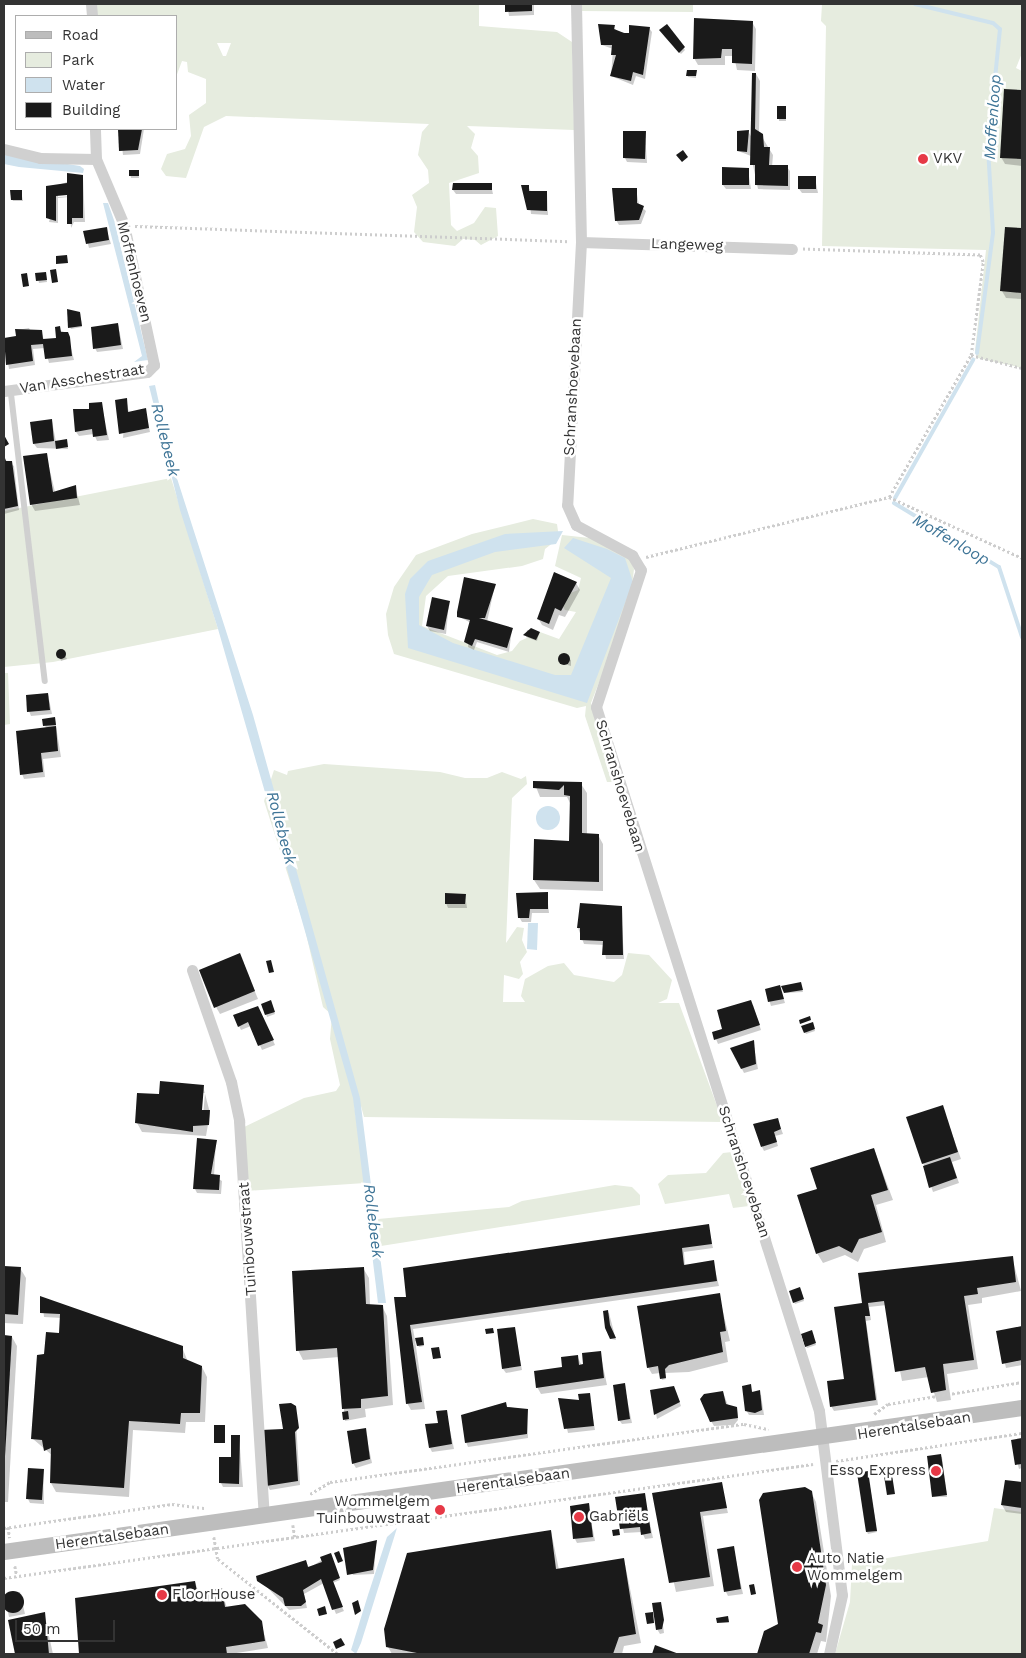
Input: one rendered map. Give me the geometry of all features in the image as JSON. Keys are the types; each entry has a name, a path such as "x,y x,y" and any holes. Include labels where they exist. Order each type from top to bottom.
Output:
{"main road":[{"name":"Herentalsebaan","path":"4,1552 211,1516 264,1516 822,1439 1022,1408"}],"street":[{"name":"Schranshoevebaan","path":"576,4 581,242 567,505 576,524 637,560 640,578 598,692 598,719 777,1273 819,1411 842,1595 830,1654"},
{"name":"Moffenhoeven","path":"95,130 96,159 124,226 156,360"},
{"path":"4,149 40,158 96,159"},
{"name":"Langeweg","path":"581,242 792,248"},
{"name":"Van Asschestraat","path":"7,390 147,372 156,360"},
{"name":"Tuinbouwstraat","path":"192,970 231,1082 239,1122 264,1516"}],"lane":[{"path":"7,390 45,681"}],"path":[{"path":"124,226 581,242"},
{"path":"792,248 980,255 983,262 971,355 889,497"},
{"path":"971,355 1022,368"},
{"path":"637,560 889,497 1022,558"},
{"path":"868,1418 888,1404 1022,1382"},
{"path":"304,1497 330,1482 744,1424 773,1430"},
{"path":"4,1578 825,1462 1022,1432"},
{"path":"4,1528 172,1504 211,1516 218,1559 338,1654"}],"green space":[{"path":"97,4 479,4 479,26 557,32 572,42 574,130 467,126 475,134 471,148 478,156 479,173 449,183 451,225 457,231 474,223 485,207 496,208 498,236 481,245 475,240 463,239 455,246 423,242 414,232 417,207 412,195 429,183 428,170 418,155 422,132 429,124 226,116 204,127 186,178 166,176 161,169 167,154 185,149 191,136 189,115 206,103 206,79 188,72 187,62 182,61 178,72 178,15 97,15","holes":["217,43 231,43 226,56 223,56"]},
{"path":"580,4 693,4 693,12 580,11"},
{"name":"VKV","path":"822,4 1022,4 1022,53 1016,68 1022,71 1022,368 978,358 975,351 986,250 822,246 826,26 821,21"},
{"path":"171,478 218,629 53,662 4,667 4,511"},
{"path":"533,519 557,524 559,538 545,549 543,559 522,566 448,576 426,596 422,626 497,655 512,651 520,641 540,632 559,639 576,612 565,610 558,598 578,590 581,578 555,566 562,535 590,538 630,559 634,569 630,603 591,703 613,782 607,782 585,716 586,706 577,708 394,654 388,635 386,614 394,587 416,555 472,534"},
{"path":"4,673 8,673 10,724 4,725"},
{"path":"324,764 440,772 465,778 487,778 502,772 521,779 526,776 527,784 512,798 506,943 517,927 524,928 522,940 527,952 520,962 523,974 519,979 504,975 503,1002 525,1002 521,996 525,979 548,966 564,963 574,975 614,982 622,975 628,953 649,955 672,980 667,999 658,1003 679,1003 723,1122 364,1117 361,1106 354,1104 365,1183 245,1191 240,1129 304,1098 336,1091 340,1085 330,1039 332,1015 323,1007 304,925 264,801 274,770 287,775 288,771"},
{"path":"732,1152 749,1206 733,1208 729,1194 665,1204 658,1184 668,1175 706,1173 723,1153"},
{"path":"615,1185 632,1187 640,1195 640,1205 381,1246 378,1219 509,1207 522,1201"},
{"path":"994,1508 1022,1512 1022,1654 835,1654 850,1602 852,1564 988,1541"}],"water":[{"path":"4,154 80,166 84,169 83,173 19,167 4,164"},
{"path":"103,203 108,203 115,223 148,360 134,362 142,356"},
{"name":"Rollebeek","path":"155,385 174,469 253,715 360,1098 386,1303 378,1303 353,1098 218,629 180,510 149,386"},
{"path":"563,531 556,544 495,552 432,575 419,597 419,625 453,643 555,675 571,675 611,578 564,548 573,538 607,549 625,558 633,582 587,703 408,648 405,594 410,579 428,561 505,534"},
{"path":"548,806 557,809 560,818 557,827 548,830 539,827 536,818 539,809"},
{"path":"528,923 538,923 537,950 527,949"},
{"path":"397,1528 356,1654 351,1650 368,1595 387,1537"}],"building":[{"path":"505,4 532,4 532,11 505,12"},
{"path":"694,18 753,21 752,64 732,63 732,49 722,49 721,58 693,59"},
{"path":"598,24 615,25 614,29 624,33 629,33 629,25 650,27 643,75 633,72 631,81 610,76 616,55 611,55 612,45 601,45"},
{"path":"667,24 685,47 679,53 659,30"},
{"path":"687,70 697,70 696,76 686,76"},
{"path":"752,73 756,73 755,129 763,134 764,147 770,147 769,165 788,165 788,186 755,185 755,165 750,165"},
{"path":"1004,89 1022,90 1022,159 1000,158"},
{"path":"777,106 786,106 786,119 777,119"},
{"path":"118,130 142,130 138,150 119,151"},
{"path":"749,130 747,152 737,151 737,131"},
{"path":"623,131 646,131 645,159 623,158"},
{"path":"683,150 688,157 682,162 676,155"},
{"path":"722,167 749,168 749,185 722,185"},
{"path":"129,170 139,170 139,176 129,176"},
{"path":"67,173 83,175 83,218 72,218 72,224 67,224 67,195 56,196 56,221 46,218 46,186 67,183"},
{"path":"798,176 816,176 816,189 798,189"},
{"path":"453,183 492,183 492,190 452,190"},
{"path":"521,185 529,185 529,191 547,191 547,211 527,210"},
{"path":"612,188 637,188 637,203 644,206 639,220 615,221"},
{"path":"10,190 22,190 22,200 11,200"},
{"path":"107,227 109,240 86,244 83,231"},
{"path":"1005,227 1022,228 1022,293 1000,291"},
{"path":"67,255 68,263 56,264 56,256"},
{"path":"56,269 58,282 52,283 50,270"},
{"path":"46,272 47,280 36,281 35,273"},
{"path":"27,273 29,286 23,287 21,274"},
{"path":"67,309 80,312 82,326 68,328"},
{"path":"118,323 121,345 93,349 91,327"},
{"path":"60,326 61,332 68,332 70,337 72,356 45,359 43,344 31,345 33,361 6,365 4,338 16,336 15,329 42,330 43,339 56,338 55,327"},
{"path":"127,398 128,412 146,408 149,428 119,434 115,400"},
{"path":"102,402 107,435 93,437 92,429 75,432 73,409 89,409 89,403"},
{"path":"52,419 54,441 33,444 30,422"},
{"path":"4,435 9,444 4,447"},
{"path":"67,439 68,447 56,449 55,441"},
{"path":"47,453 53,492 76,485 77,498 30,505 23,456"},
{"path":"4,455 6,461 12,461 18,506 4,509"},
{"path":"554,572 577,582 561,611 555,608 549,624 537,619"},
{"path":"464,577 496,584 485,618 479,618 513,628 507,648 475,639 472,646 464,642 470,620 457,617 457,612"},
{"path":"432,597 450,601 444,630 426,626"},
{"path":"531,628 540,632 536,640 523,635"},
{"path":"59,649 63,649 66,654 65,658 59,659 56,656 56,652"},
{"path":"562,653 566,653 570,659 566,665 562,665 558,661 558,657"},
{"path":"48,693 50,710 27,712 26,695"},
{"path":"55,717 56,725 43,726 42,719"},
{"path":"56,726 58,751 41,753 43,772 20,775 16,731"},
{"path":"533,781 582,782 582,833 599,834 599,882 533,880 534,839 569,841 570,796 564,795 564,785 559,790 533,788"},
{"path":"548,892 548,909 530,909 529,918 518,918 516,893"},
{"path":"445,893 466,894 465,904 445,904"},
{"path":"580,903 622,906 623,955 602,955 603,941 580,940 580,928 577,928"},
{"path":"240,953 255,991 214,1008 199,970"},
{"path":"271,960 274,972 269,973 266,961"},
{"path":"801,982 803,990 784,993 781,986"},
{"path":"780,985 784,999 768,1002 765,989"},
{"path":"271,1000 275,1012 265,1015 261,1004"},
{"path":"751,1000 760,1025 714,1040 712,1032 722,1029 717,1010"},
{"path":"258,1006 274,1040 258,1046 248,1022 238,1027 233,1015"},
{"path":"810,1016 811,1020 800,1024 799,1020"},
{"path":"813,1022 815,1029 804,1033 801,1026"},
{"path":"754,1040 756,1064 741,1069 730,1048"},
{"path":"160,1081 204,1085 202,1110 210,1110 209,1125 193,1126 193,1132 135,1123 137,1093 159,1094"},
{"path":"943,1105 958,1152 922,1164 906,1117"},
{"path":"778,1118 781,1129 774,1132 777,1142 761,1147 753,1124"},
{"path":"197,1138 217,1140 211,1174 220,1175 219,1190 193,1189"},
{"path":"874,1148 888,1190 871,1195 882,1232 859,1239 852,1253 839,1246 816,1254 797,1195 817,1189 810,1168"},
{"path":"950,1157 957,1178 929,1188 923,1166"},
{"path":"709,1224 712,1244 682,1248 684,1265 714,1260 717,1281 410,1325 422,1402 406,1404 394,1297 406,1297 403,1268"},
{"path":"1013,1256 1016,1282 977,1288 978,1294 964,1296 974,1360 943,1364 946,1390 931,1393 925,1367 895,1372 884,1301 868,1303 870,1316 865,1316 876,1400 830,1407 827,1381 844,1379 834,1307 862,1303 858,1273"},
{"path":"4,1266 21,1267 18,1315 4,1314"},
{"path":"364,1267 366,1304 383,1305 388,1396 361,1399 361,1408 342,1409 337,1348 296,1351 292,1271"},
{"path":"800,1287 804,1299 793,1303 789,1291"},
{"path":"720,1293 726,1331 720,1332 723,1352 669,1365 665,1369 666,1378 660,1379 658,1366 647,1368 637,1306"},
{"path":"40,1296 183,1346 183,1358 202,1366 200,1413 181,1413 180,1424 129,1421 124,1488 50,1483 51,1448 44,1451 42,1440 31,1439 37,1355 44,1354 46,1332 59,1333 60,1314 40,1313"},
{"path":"608,1310 610,1325 616,1338 610,1339 605,1328 603,1311"},
{"path":"1022,1326 1022,1360 1002,1364 996,1331"},
{"path":"515,1327 521,1366 502,1369 497,1329"},
{"path":"493,1328 494,1333 486,1334 485,1329"},
{"path":"812,1330 816,1343 805,1347 801,1334"},
{"path":"4,1335 12,1336 5,1456 4,1456"},
{"path":"423,1337 424,1345 417,1346 415,1338"},
{"path":"439,1347 441,1358 433,1359 431,1348"},
{"path":"601,1351 604,1378 536,1388 534,1371 562,1367 561,1357 578,1355 579,1365 583,1364 582,1353"},
{"path":"625,1383 630,1419 618,1421 613,1385"},
{"path":"751,1384 752,1392 760,1390 762,1410 755,1413 745,1411 742,1386"},
{"path":"674,1386 680,1402 654,1415 650,1390"},
{"path":"723,1391 726,1404 737,1407 738,1418 710,1422 700,1399 704,1394"},
{"path":"590,1393 594,1426 564,1429 558,1398 579,1400 578,1394"},
{"path":"506,1402 507,1407 528,1409 527,1434 465,1443 461,1415"},
{"path":"291,1403 296,1406 299,1428 295,1432 298,1481 266,1486 261,1430 283,1429 279,1404"},
{"path":"447,1410 452,1444 429,1448 425,1424 438,1423 436,1411"},
{"path":"348,1411 349,1419 343,1420 342,1412"},
{"path":"214,1425 225,1425 225,1443 214,1443"},
{"path":"366,1428 370,1459 352,1464 347,1431"},
{"path":"231,1435 240,1435 239,1484 219,1483 219,1457 231,1457"},
{"path":"1022,1438 1022,1464 1015,1465 1011,1440"},
{"path":"941,1454 947,1495 932,1497 927,1456"},
{"path":"28,1468 44,1469 42,1500 26,1499"},
{"path":"868,1471 877,1531 866,1532 857,1473"},
{"path":"892,1475 895,1494 887,1495 884,1476"},
{"path":"1005,1480 1022,1482 1022,1508 1001,1505"},
{"path":"722,1482 727,1508 700,1512 710,1577 669,1583 652,1493"},
{"path":"805,1487 812,1491 826,1585 818,1623 823,1625 821,1633 816,1632 809,1654 757,1654 764,1631 778,1624 759,1500 763,1493"},
{"path":"645,1493 651,1533 641,1535 640,1527 620,1529 615,1497"},
{"path":"589,1503 593,1537 573,1539 570,1506"},
{"path":"619,1529 620,1535 613,1536 612,1530"},
{"path":"551,1530 556,1569 624,1558 636,1634 619,1637 613,1654 422,1654 386,1647 384,1629 407,1553"},
{"path":"377,1540 373,1570 347,1575 343,1548"},
{"path":"734,1546 741,1589 724,1592 717,1549"},
{"path":"339,1551 343,1561 338,1563 334,1553"},
{"path":"331,1553 340,1578 333,1581 343,1607 332,1610 321,1579 303,1590 306,1602 301,1606 285,1606 283,1598 257,1581 256,1576 306,1560 308,1567 322,1562 320,1557"},
{"path":"195,1581 197,1592 222,1588 225,1607 245,1604 262,1621 265,1641 226,1647 227,1654 79,1654 75,1598"},
{"path":"754,1584 756,1594 751,1595 749,1585"},
{"path":"13,1591 21,1594 24,1602 21,1610 13,1613 5,1610 2,1602 5,1594"},
{"path":"358,1600 361,1611 355,1615 352,1603"},
{"path":"661,1602 664,1620 662,1629 656,1630 652,1603"},
{"path":"325,1606 327,1614 319,1616 317,1609"},
{"path":"45,1612 49,1654 15,1654 8,1620"},
{"path":"653,1612 654,1623 647,1624 645,1613"},
{"path":"728,1616 729,1622 717,1623 716,1618"},
{"path":"341,1638 345,1645 336,1649 333,1642"},
{"path":"655,1645 679,1654 652,1654"}],"waterway":[{"name":"Moffenloop","path":"915,4 993,23 1000,29 988,148 993,233 977,353"},
{"name":"Moffenloop","path":"895,498 973,360"},
{"name":"Moffenloop","path":"894,503 999,567 1022,637"}],"place":[{"name":"VKV","path":"923,159"},
{"name":"Esso Express","path":"936,1471"},
{"name":"Wommelgem Tuinbouwstraat","path":"440,1510"},
{"name":"Gabriëls","path":"579,1517"},
{"name":"Auto Natie Wommelgem","path":"797,1567"},
{"name":"FloorHouse","path":"162,1595"}]}
